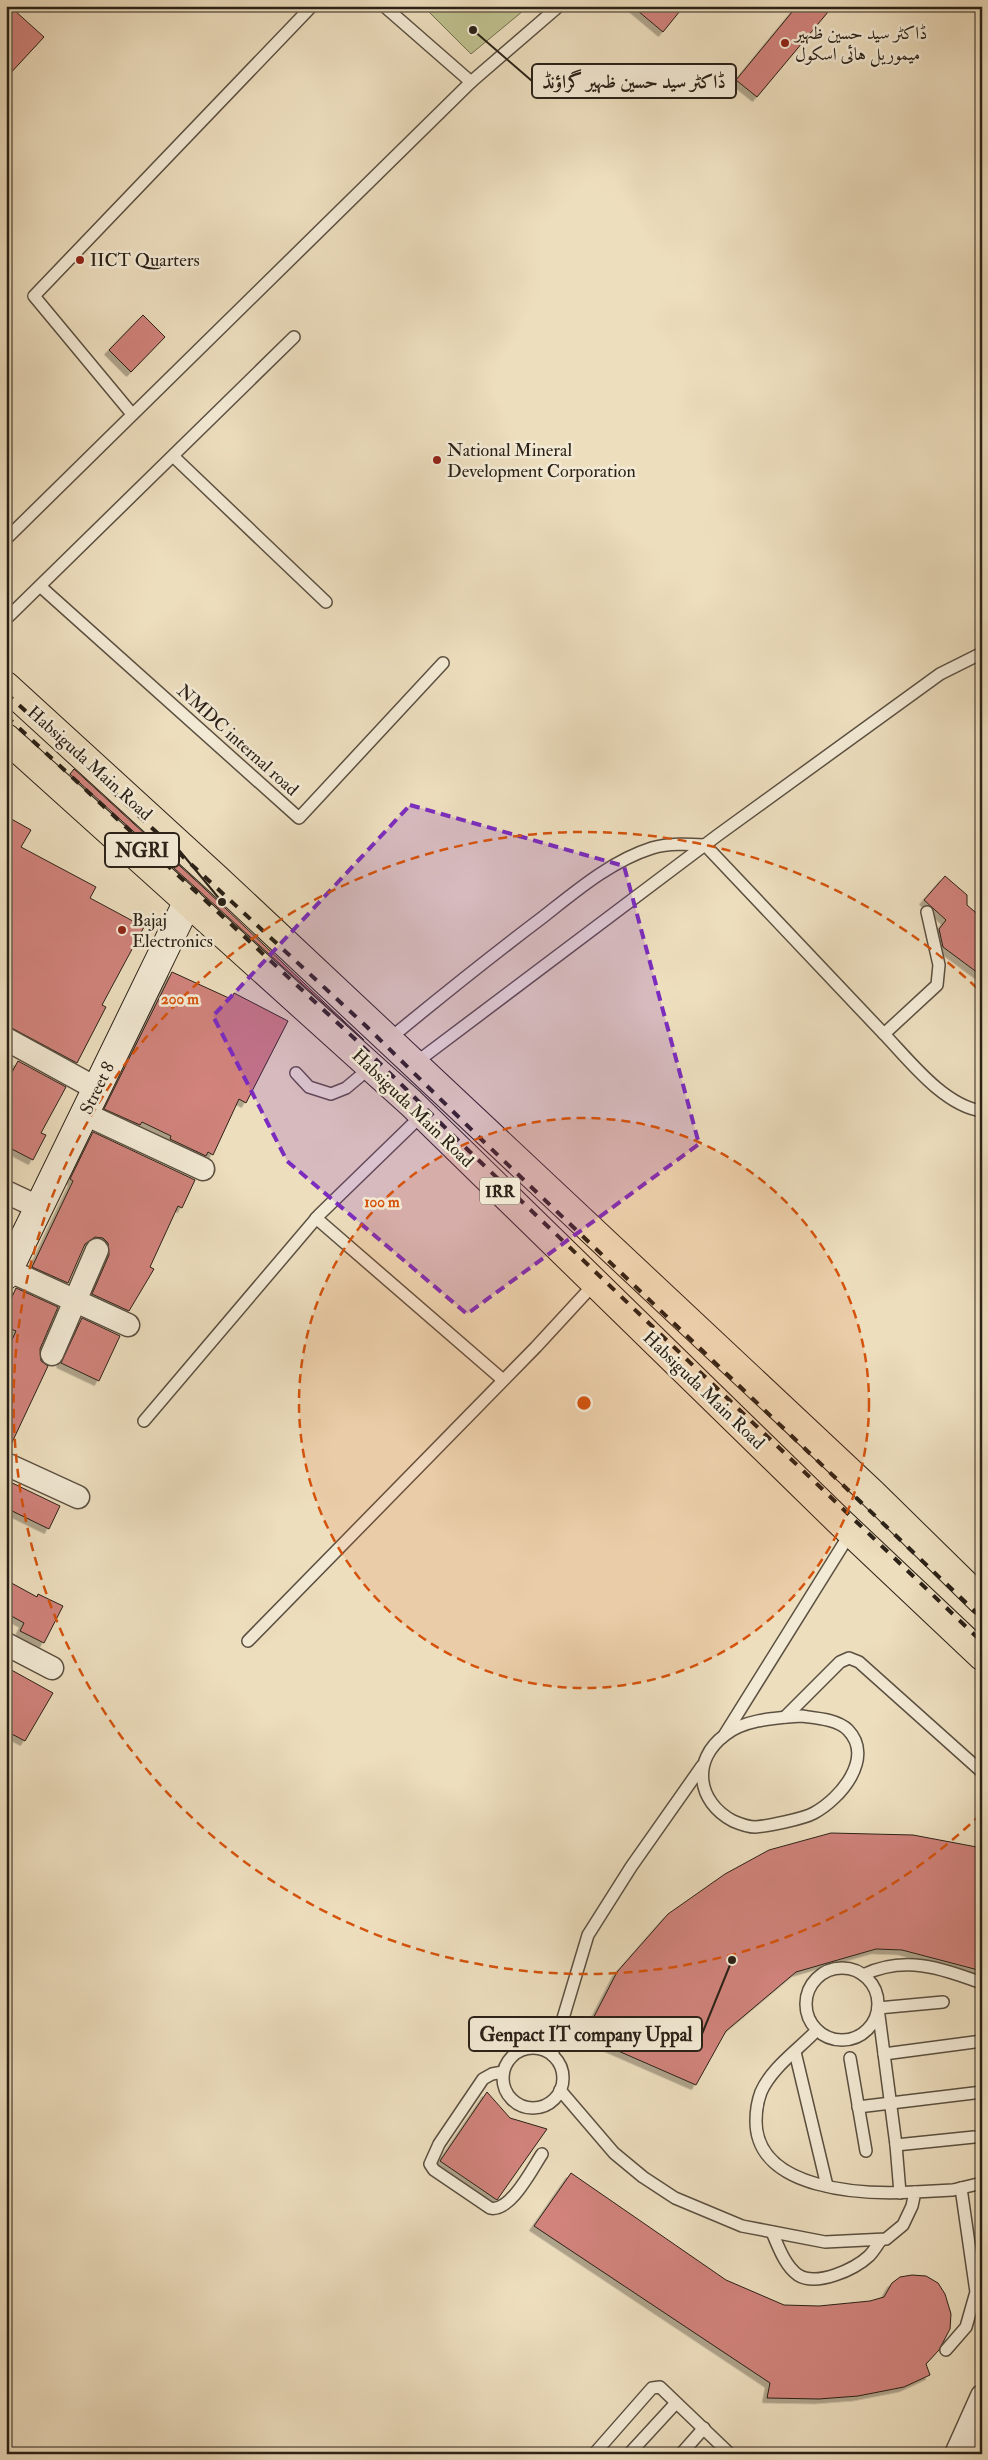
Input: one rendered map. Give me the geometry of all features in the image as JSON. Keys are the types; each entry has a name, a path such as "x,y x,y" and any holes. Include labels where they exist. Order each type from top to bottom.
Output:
{"main road":[{"name":"Habsiguda Main Road","path":"6,686 414,1064 873,1494 982,1600"},
{"name":"Habsiguda Main Road","path":"6,738 371,1067 982,1656"},
{"path":"845,1526 873,1494"}],"street":[{"name":"Street 8","path":"7,1273 188,901"},
{"path":"6,1040 97,1088"},
{"path":"85,1114 203,1169"},
{"path":"6,1192 38,1207"},
{"path":"52,1354 97,1250"},
{"path":"7,1273 75,1299 128,1325"},
{"path":"6,1464 78,1497"},
{"path":"6,1644 52,1668"},
{"path":"956,2454 982,2396"},
{"path":"975,2454 982,2439"}],"lane":[{"path":"132,414 34,296 312,6"},
{"path":"384,6 471,82"},
{"path":"6,539 471,82 559,6"},
{"path":"6,619 174,457 294,337"},
{"path":"174,457 326,602"},
{"name":"NMDC internal road","path":"41,587 299,818 443,663"},
{"path":"414,1064 705,845 940,674 982,653"},
{"path":"388,1040 488,958 586,884 615,866 652,848 705,845 884,1034 944,1093 957,1102 982,1111"},
{"path":"884,1034 937,985 939,965 927,912"},
{"path":"296,1073 309,1087 331,1094 346,1088 371,1067"},
{"path":"144,1420 316,1218 422,1115"},
{"path":"316,1218 503,1380"},
{"path":"248,1641 595,1283"},
{"path":"552,2055 588,1935 631,1868 702,1766 710,1749 725,1734 845,1526"},
{"path":"785,1717 840,1662 849,1658 859,1662 982,1772"},
{"path":"702,1766 701,1782 705,1792 717,1808 727,1818 740,1824 755,1827 813,1814 834,1800 856,1767 858,1749 848,1729 828,1720 801,1716 768,1719 725,1734"},
{"path":"862,1975 894,1964 914,1964 982,1983"},
{"path":"878,2008 872,2025 864,2033 854,2038 831,2039 817,2030 808,2016 807,1994 812,1984 830,1970 841,1968 862,1975 876,1992 896,2145 900,2193"},
{"path":"878,2008 943,2002"},
{"path":"817,2030 771,2077 761,2092 756,2129 762,2150 778,2166 807,2181 853,2191 900,2193 961,2188 982,2183"},
{"path":"884,2054 982,2041"},
{"path":"538,2049 552,2055 562,2072 560,2090 555,2099 547,2105 528,2108 519,2105 505,2091 504,2072 507,2062 523,2050 538,2049"},
{"path":"795,2052 827,2186"},
{"path":"850,2058 866,2151"},
{"path":"504,2072 492,2074 483,2079 439,2144 430,2164 434,2170 490,2208 496,2210 507,2204 542,2154"},
{"path":"560,2090 614,2153 643,2177 684,2202 742,2226 825,2242 881,2240 886,2239 903,2225 912,2206 915,2192"},
{"path":"858,2107 982,2092"},
{"path":"896,2145 974,2137"},
{"path":"946,2350 966,2327 976,2292 961,2188"},
{"path":"772,2232 788,2263 798,2275 810,2279 828,2278 850,2268 869,2256 881,2240"},
{"path":"594,2454 652,2388 660,2387 675,2404 704,2428 730,2454"},
{"path":"630,2454 675,2404"},
{"path":"681,2454 704,2428"}],"highlighted area":[{"path":"410,805 624,866 699,1144 467,1314 287,1161 213,1016"}],"green space":[{"path":"423,6 529,6 471,54"}],"building":[{"path":"632,6 684,6 663,32"},
{"name":"ڈاکٹر سید حسین ظہیر میموریل ہائی اسکول","path":"797,6 833,6 757,97 736,80"},
{"path":"14,10 44,37 6,78 6,18"},
{"path":"143,315 165,337 131,372 109,350"},
{"path":"74,769 205,889 364,1040 70,774"},
{"path":"6,816 31,830 21,847 96,887 90,898 144,927 102,1005 106,1007 77,1063 6,1025"},
{"path":"945,876 967,895 967,905 982,918 982,976 943,947 939,929 946,920 924,900"},
{"path":"172,972 231,999 234,993 288,1021 246,1103 239,1099 213,1155 208,1152 206,1156 170,1139 171,1136 142,1122 140,1125 104,1109"},
{"path":"18,1061 66,1087 41,1133 46,1135 33,1160 6,1146 6,1083"},
{"path":"93,1132 195,1180 182,1208 178,1206 150,1267 154,1269 129,1311 92,1294 109,1255 108,1243 103,1238 95,1237 85,1244 68,1283 32,1267 73,1181 70,1179"},
{"path":"16,1288 58,1307 40,1349 41,1361 48,1366 8,1451 6,1353 16,1331 6,1327 6,1310"},
{"path":"82,1318 120,1336 99,1381 61,1363"},
{"path":"6,1480 60,1506 49,1529 6,1508"},
{"path":"6,1580 37,1597 38,1594 63,1606 44,1643 20,1631 24,1623 6,1613"},
{"path":"6,1667 53,1693 25,1741 6,1731"},
{"path":"831,1833 913,1835 982,1848 982,1971 902,1950 876,1949 796,1972 726,2031 696,2085 584,2036 617,1972 668,1914 725,1874 769,1850"},
{"path":"487,2092 510,2118 547,2129 497,2200 440,2161"},
{"path":"571,2173 726,2280 784,2305 819,2306 870,2301 884,2297 892,2283 900,2277 912,2275 926,2276 938,2283 945,2294 951,2314 950,2329 939,2350 926,2364 930,2375 904,2387 858,2396 819,2399 767,2398 770,2383 534,2226"}],"railway":[{"path":"6,693 366,1026 480,1138 982,1618"},
{"path":"6,716 355,1039 468,1150 982,1642"}],"place":[{"name":"ڈاکٹر سید حسین ظہیر گراؤنڈ","path":"473,30"},
{"name":"ڈاکٹر سید حسین ظہیر میموریل ہائی اسکول","path":"785,43"},
{"name":"IICT Quarters","path":"80,260"},
{"name":"National Mineral Development Corporation","path":"437,460"},
{"name":"NGRI","path":"222,902"},
{"name":"Bajaj Electronics","path":"122,930"},
{"name":"Genpact IT company Uppal","path":"732,1960"}]}
